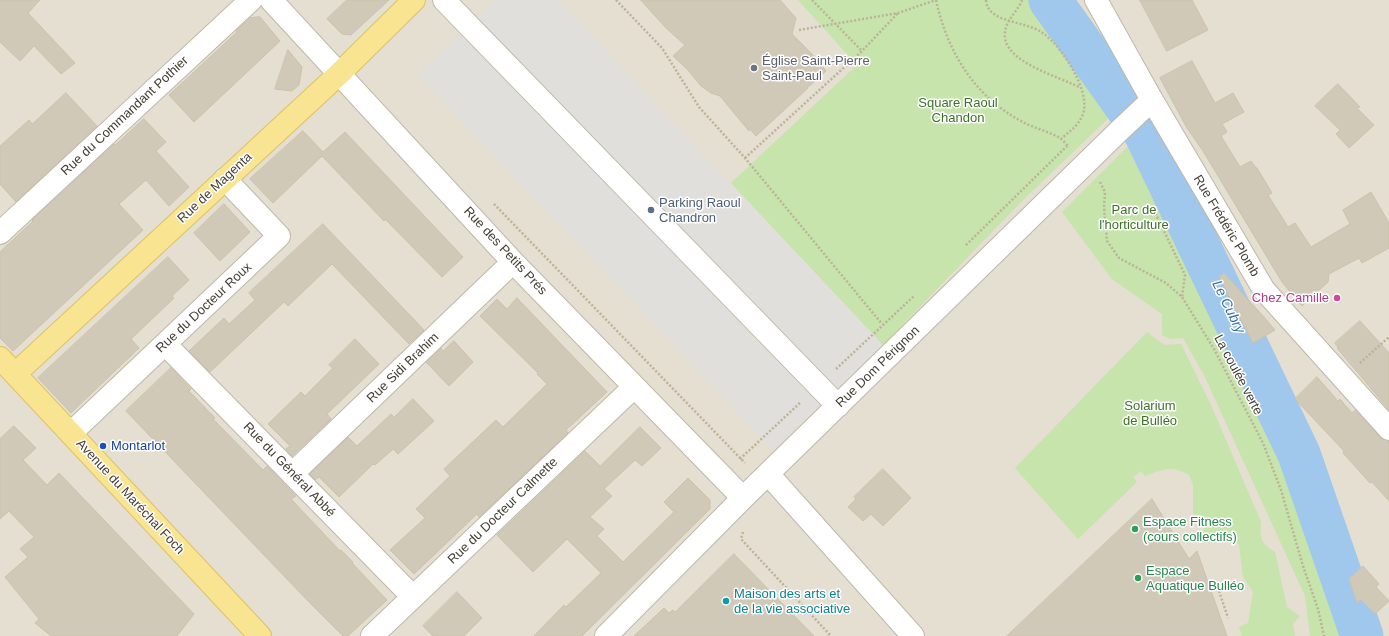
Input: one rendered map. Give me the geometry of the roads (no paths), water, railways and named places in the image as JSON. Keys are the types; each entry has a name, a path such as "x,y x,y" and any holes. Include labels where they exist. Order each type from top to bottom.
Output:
{"main road":[{"name":"Rue de Magenta","path":"15,374 339,74 414,0"},
{"name":"Avenue du Maréchal Foch","path":"0,358 260,636"}],"street":[{"name":"Rue du Commandant Pothier","path":"0,233 251,0"},
{"name":"Rue des Petits Prés","path":"270,0 513,262 634,387 737,505"},
{"path":"444,0 838,406"},
{"name":"Rue Frédéric Plomb","path":"1096,0 1148,104 1264,290 1389,429"},
{"name":"Rue Dom Pérignon","path":"606,636 737,505 1148,104"},
{"name":"Rue du Docteur Roux","path":"71,433 279,236 225,179"},
{"name":"Rue Sidi Brahim","path":"292,474 513,262"},
{"name":"Rue du Général Abbé","path":"166,344 413,597"},
{"name":"Rue du Docteur Calmette","path":"372,636 634,387"},
{"path":"765,478 913,636"}],"waterway":[{"name":"Le Cubry","path":"1050,0 1145,133 1299,454 1362,636"}],"place":[{"name":"Église Saint-Pierre Saint-Paul","path":"754,68"},
{"name":"Parking Raoul Chandron","path":"651,210"},
{"name":"Chez Camille","path":"1337,298"},
{"name":"Montarlot","path":"103,446"},
{"name":"Espace Fitness (cours collectifs)","path":"1135,529"},
{"name":"Espace Aquatique Bulléo","path":"1138,578"},
{"name":"Maison des arts et de la vie associative","path":"726,601"}],"park label":[{"name":"Square Raoul Chandon","path":"958,110"},
{"name":"Parc de l'horticulture","path":"1134,218"},
{"name":"Solarium de Bulléo","path":"1150,414"}]}
